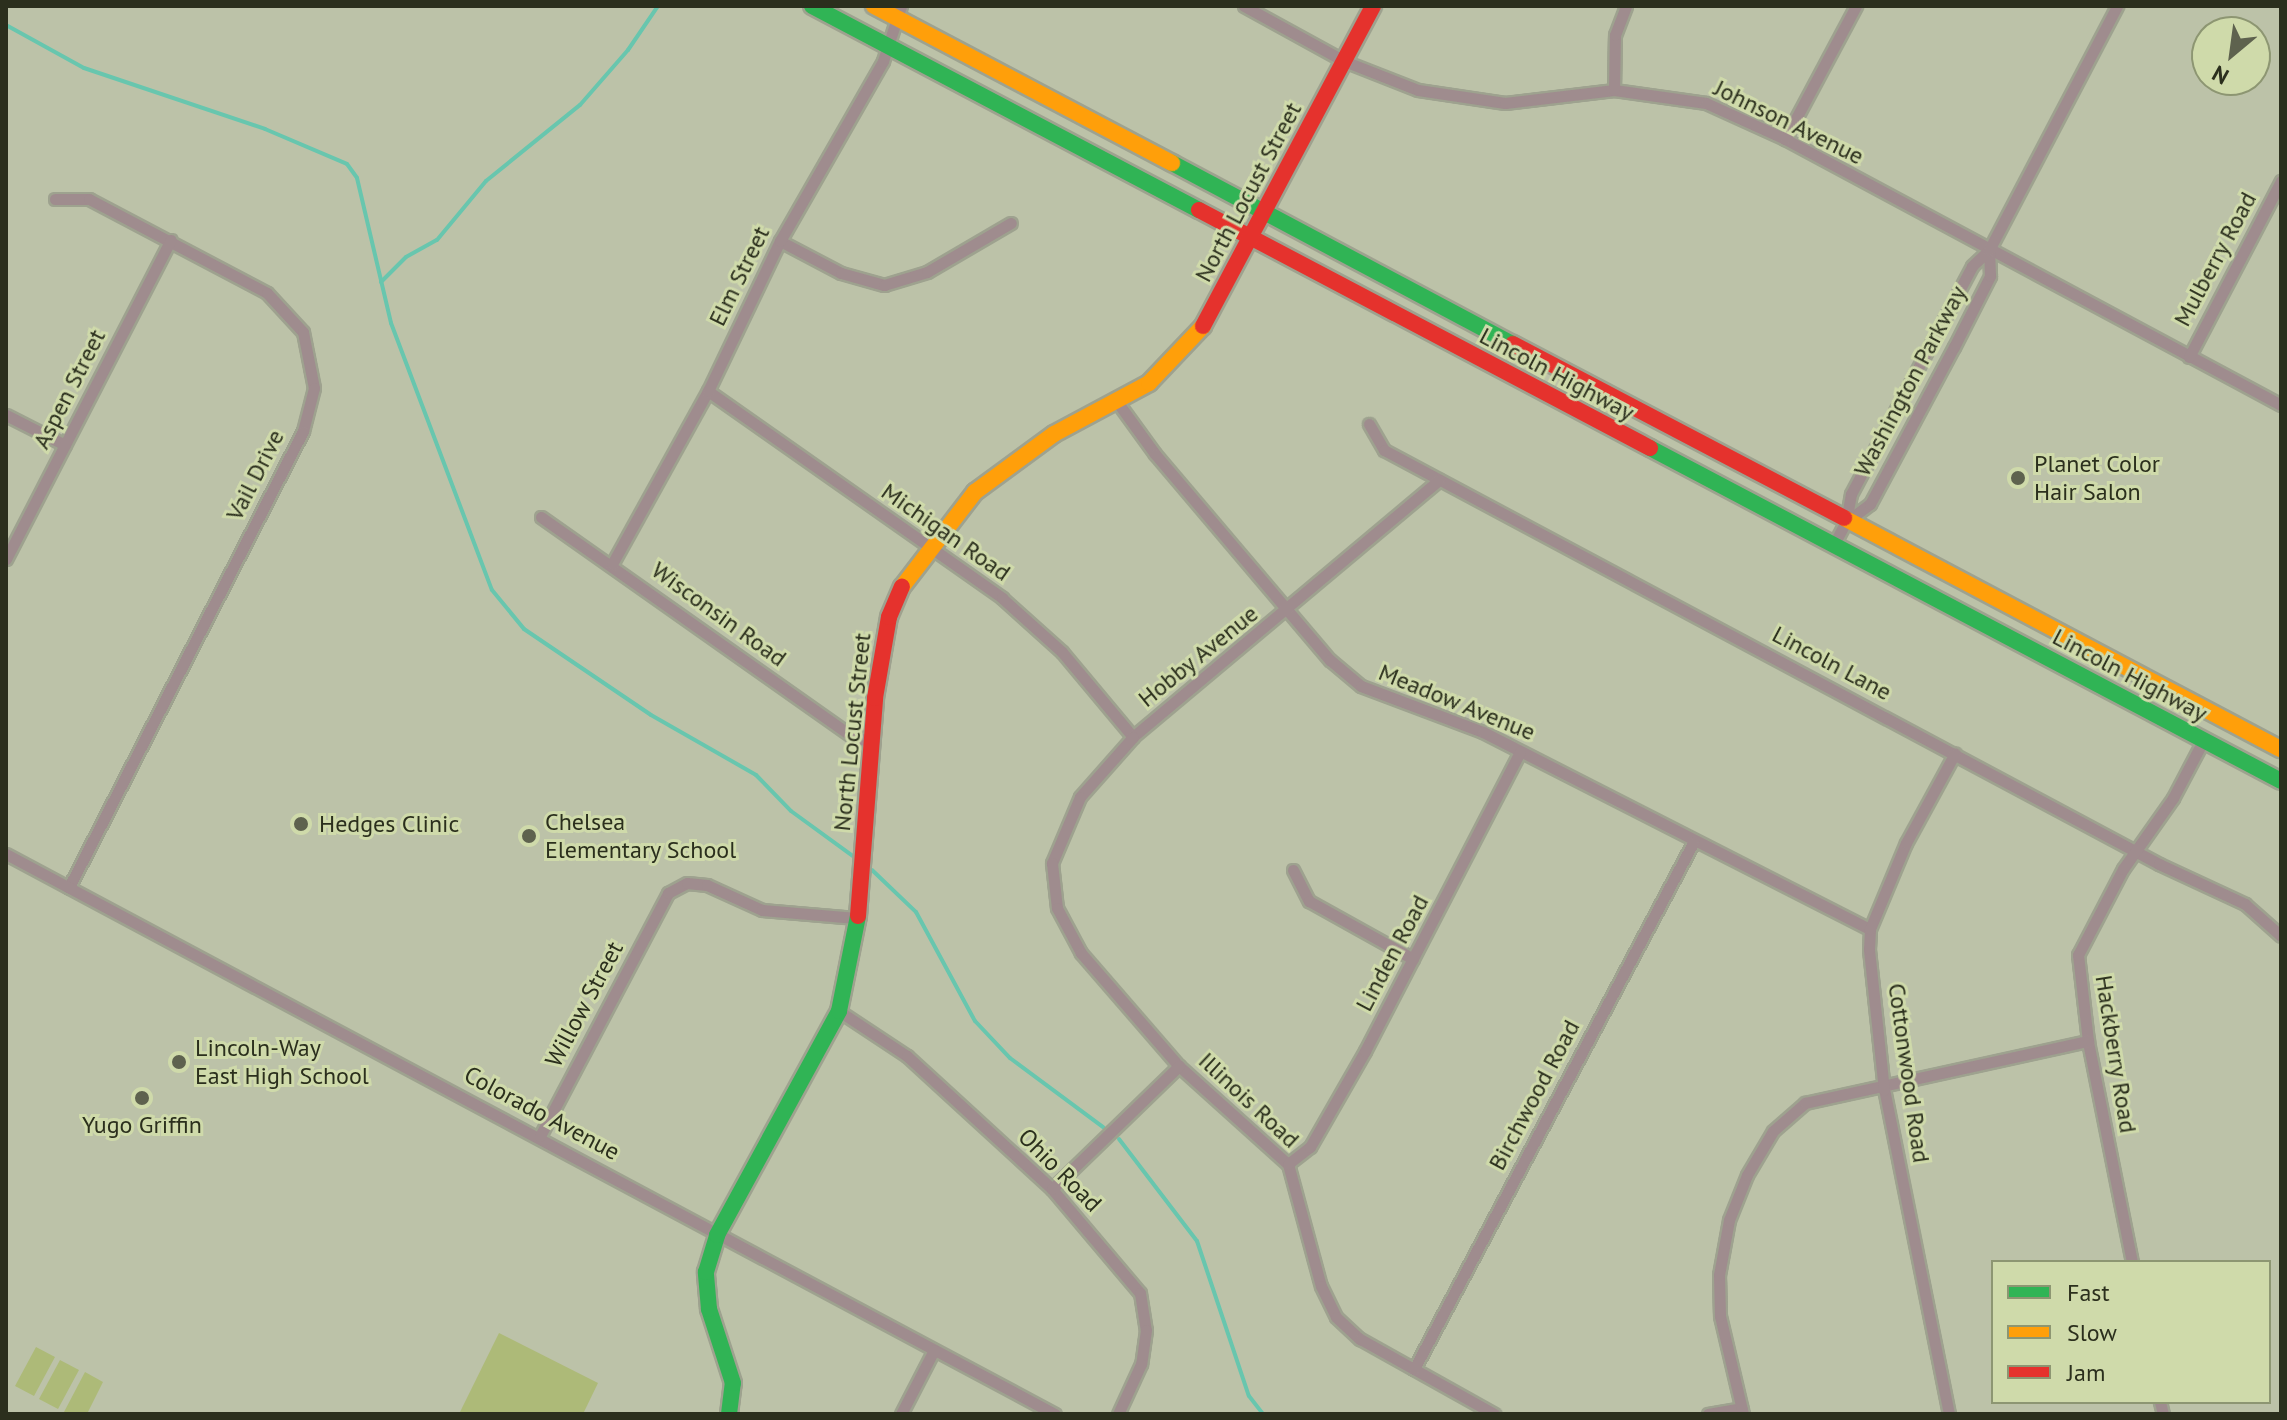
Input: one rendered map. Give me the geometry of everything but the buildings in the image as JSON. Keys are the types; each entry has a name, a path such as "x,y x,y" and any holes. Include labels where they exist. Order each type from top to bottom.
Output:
{"main road":[{"name":"Lincoln Highway","path":"812,6 2281,781"},
{"name":"Lincoln Highway","path":"874,6 898,12 1264,215 2281,749"},
{"name":"North Locust Street","path":"729,1414 733,1383 709,1309 706,1272 717,1235 839,1011 856,918 889,617 905,580 964,503 993,478 1054,434 1118,403 1166,370 1196,339 1373,6"}],"street":[{"name":"Johnson Avenue","path":"1244,6 1344,61 1418,90 1505,103 1614,90 1706,103 1785,139 2281,405"},
{"path":"1614,90 1615,35 1626,6"},
{"path":"1785,139 1856,6"},
{"name":"Washington Parkway","path":"1833,546 1846,522 1851,494 1972,266 1989,250 2117,6"},
{"name":"Elm Street","path":"612,564 708,391 780,241 883,61 885,44 898,12"},
{"name":"Mulberry Road","path":"2189,357 2281,181"},
{"name":"Vail Drive","path":"55,199 89,199 171,240 277,302 303,332 313,373 313,399 303,431 69,887"},
{"path":"780,241 841,273 884,285 927,272 1011,223"},
{"name":"Aspen Street","path":"6,559 171,240"},
{"name":"Washington Parkway","path":"1846,522 1870,504 1954,347 1990,276 1989,250"},
{"name":"Michigan Road","path":"708,391 930,547 1044,635 1133,737"},
{"name":"Meadow Avenue","path":"1118,403 1155,454 1330,660 1361,686 1483,732 1693,843 1870,929"},
{"path":"6,415 65,445"},
{"name":"Lincoln Lane","path":"1369,424 1384,450 2134,851 2245,904 2281,936"},
{"name":"Hobby Avenue","path":"1057,908 1052,863 1060,835 1080,797 1133,737 1289,611 1439,480"},
{"name":"Wisconsin Road","path":"541,517 612,564 854,738 874,741"},
{"name":"Hackberry Road","path":"2132,1260 2088,1041 2078,955 2134,851 2173,798 2203,741"},
{"name":"Linden Road","path":"1288,1164 1310,1147 1413,959 1520,752"},
{"name":"Cottonwood Road","path":"1949,1414 1884,1090 1870,929 1906,843 1955,753"},
{"name":"Birchwood Road","path":"1414,1369 1693,843"},
{"name":"Colorado Avenue","path":"6,854 540,1136 717,1235 1055,1414"},
{"path":"1293,870 1309,901 1413,959"},
{"name":"Willow Street","path":"540,1136 668,893 687,883 707,885 762,910 856,918"},
{"name":"Illinois Road","path":"1057,908 1081,953 1179,1066 1288,1164 1321,1286 1336,1317 1360,1339 1494,1414"},
{"name":"Ohio Road","path":"839,1011 907,1056 1052,1189 1140,1293 1146,1330 1141,1364 1118,1414"},
{"path":"1708,1414 1742,1411 1720,1316 1719,1275 1729,1220 1747,1175 1773,1131 1805,1103 1884,1090 2088,1041"},
{"path":"1052,1189 1179,1066"},
{"path":"901,1414 934,1350"}],"green space":[{"path":"499,1333 598,1383 583,1414 459,1414"},
{"path":"36,1347 55,1357 34,1396 15,1386"},
{"path":"60,1360 79,1370 58,1409 39,1399"},
{"path":"85,1372 103,1382 87,1414 68,1414 64,1412"}],"waterway":[{"path":"381,282 406,257 437,240 486,181 580,105 628,50 658,6"},
{"path":"6,25 84,68 265,129 347,164 357,178 391,323 492,590 524,629 651,715 756,775 791,811 854,857"},
{"path":"872,870 916,912 975,1021 1010,1058 1103,1127"},
{"path":"1119,1139 1197,1241 1249,1396 1263,1414"}],"traffic: fast":[{"path":"812,6 1199,210"},
{"path":"1172,163 1513,344"},
{"path":"1650,448 2281,781"},
{"path":"729,1414 733,1383 709,1309 706,1272 717,1235 839,1011 858,916"}],"traffic: slow":[{"path":"874,6 1172,163"},
{"path":"902,587 975,492 1054,434 1149,383 1203,326"},
{"path":"1844,518 2281,749"}],"traffic: jam":[{"path":"1203,326 1373,6"},
{"path":"1199,210 1650,448"},
{"path":"1513,344 1844,518"},
{"path":"858,916 875,698 889,617 902,587"}],"place":[{"name":"Planet Color Hair Salon","path":"2018,478"},
{"name":"Hedges Clinic","path":"301,824"},
{"name":"Chelsea Elementary School","path":"529,836"},
{"name":"Lincoln-Way East High School","path":"179,1062"},
{"name":"Yugo Griffin","path":"142,1098"}]}
